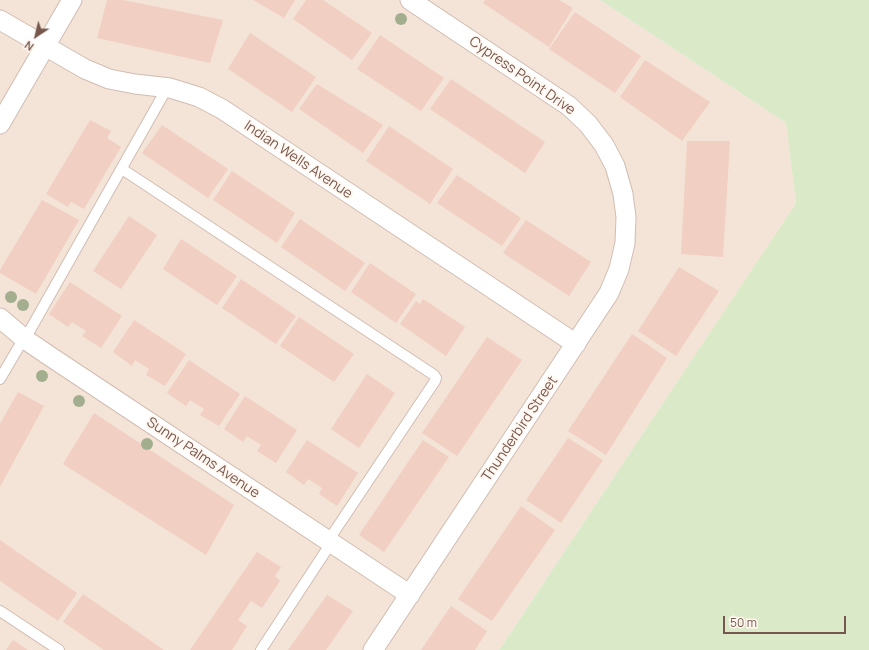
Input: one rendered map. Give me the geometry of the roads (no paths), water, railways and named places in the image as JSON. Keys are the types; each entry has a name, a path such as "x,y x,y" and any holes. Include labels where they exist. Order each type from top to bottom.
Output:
{"street":[{"path":"0,124 72,0"},
{"name":"Cypress Point Drive","path":"410,0 569,106 588,124 604,146 615,166 623,194"},
{"name":"Indian Wells Avenue","path":"0,20 85,69 109,79 167,88 199,98 222,109 576,344"},
{"name":"Thunderbird Street","path":"373,650 609,293 619,269 625,243 626,217 623,194"},
{"name":"Sunny Palms Avenue","path":"0,318 24,339 410,595"}],"lane":[{"path":"0,379 122,169 167,88"},
{"path":"122,169 434,375 436,378 261,650"},
{"path":"0,611 59,650"}]}
